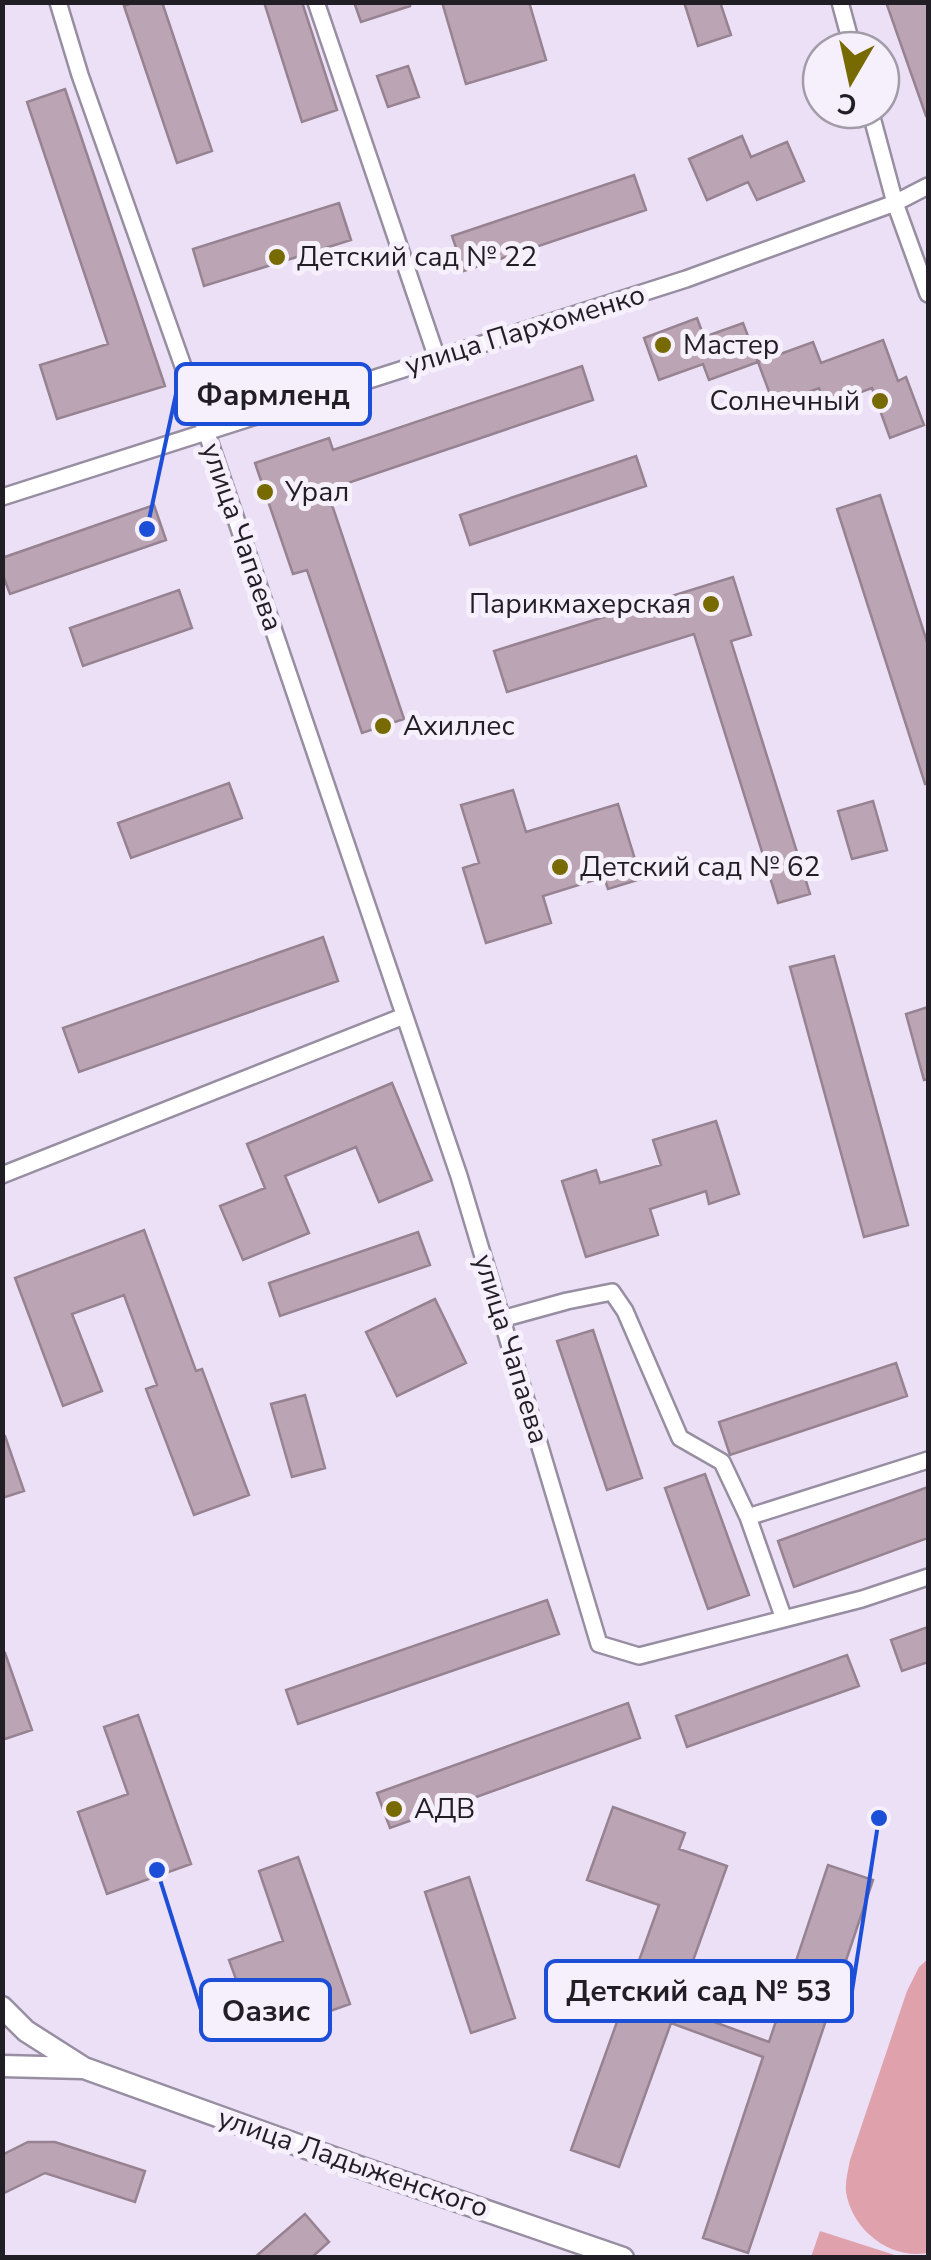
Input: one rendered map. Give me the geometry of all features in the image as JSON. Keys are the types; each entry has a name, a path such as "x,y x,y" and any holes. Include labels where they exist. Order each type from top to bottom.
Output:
{"street":[{"name":"улица Чапаева","path":"58,2 459,1176 599,1644 639,1656 784,1619"},
{"path":"316,2 436,358"},
{"path":"840,2 848,30"},
{"path":"876,130 928,294"},
{"name":"улица Пархоменко","path":"2,497 686,279 896,203 928,186"},
{"path":"2,1175 404,1016"},
{"path":"502,1319 612,1292 625,1311 680,1438 722,1462 748,1517 784,1619 862,1599 928,1576"},
{"path":"748,1517 928,1460"},
{"path":"2,2007 26,2031 84,2068"},
{"path":"2,2066 84,2068"},
{"name":"улица Ладыженского","path":"84,2068 623,2258"}],"shaded area":[{"path":"928,1959 928,2253 914,2254 887,2247 865,2230 850,2206 846,2184 850,2160 907,1991 919,1967"},
{"path":"820,2231 901,2257 811,2257"}],"building":[{"path":"162,2 212,151 177,163 124,6"},
{"path":"264,2 302,2 337,110 302,122"},
{"path":"354,2 410,2 410,6 361,22"},
{"path":"442,2 529,2 546,60 466,84"},
{"path":"684,2 720,2 731,35 698,46"},
{"path":"886,2 928,2 928,116 901,45 901,30 896,30"},
{"path":"408,66 419,97 388,107 377,76"},
{"path":"65,89 165,386 57,419 40,365 108,344 27,102"},
{"path":"742,136 751,157 787,142 804,181 757,200 748,182 707,200 689,159"},
{"path":"634,175 646,210 464,271 452,236"},
{"path":"339,203 351,240 204,286 193,249"},
{"path":"697,318 704,337 743,323 758,362 709,380 703,364 659,380 644,338"},
{"path":"883,340 898,381 906,377 924,425 890,438 872,388 825,405 819,388 774,405 758,362 813,342 821,363"},
{"path":"582,366 593,400 327,490 404,719 362,733 307,570 293,574 255,463 329,438 333,450"},
{"path":"636,456 646,486 470,545 460,515"},
{"path":"880,495 928,645 925,784 837,509"},
{"path":"154,505 166,540 10,594 2,573 2,558"},
{"path":"733,577 751,635 731,641 810,894 778,903 694,634 507,692 494,651"},
{"path":"179,590 192,628 83,666 70,628"},
{"path":"229,783 242,818 131,858 118,823"},
{"path":"513,790 526,832 618,804 641,879 608,889 604,877 543,896 551,923 486,943 463,868 479,863 461,805"},
{"path":"873,801 887,850 852,859 838,811"},
{"path":"323,937 338,981 79,1072 63,1028"},
{"path":"834,956 908,1225 864,1237 790,967"},
{"path":"928,1007 928,1079 924,1080 906,1014"},
{"path":"392,1083 432,1180 379,1202 356,1147 285,1176 309,1233 243,1260 220,1206 265,1188 247,1144"},
{"path":"716,1121 739,1194 709,1204 706,1191 650,1209 658,1235 586,1257 562,1181 596,1170 600,1183 661,1165 653,1140"},
{"path":"144,1230 196,1371 202,1369 249,1495 194,1515 146,1389 157,1385 124,1295 72,1314 102,1391 63,1406 15,1278"},
{"path":"418,1232 430,1265 280,1316 269,1283"},
{"path":"435,1299 466,1363 397,1396 366,1332"},
{"path":"593,1330 642,1478 607,1490 557,1341"},
{"path":"896,1363 907,1396 730,1455 719,1422"},
{"path":"305,1395 325,1468 292,1477 271,1404"},
{"path":"2,1436 24,1491 2,1498"},
{"path":"705,1474 749,1595 708,1609 665,1488"},
{"path":"928,1487 928,1538 794,1587 778,1541"},
{"path":"547,1600 559,1634 298,1724 286,1690"},
{"path":"928,1627 928,1662 902,1671 891,1640"},
{"path":"5,1653 32,1730 2,1740 2,1654"},
{"path":"847,1655 859,1686 687,1747 676,1716"},
{"path":"628,1703 640,1738 390,1828 377,1793"},
{"path":"138,1715 191,1864 107,1894 78,1812 128,1794 104,1727"},
{"path":"613,1807 685,1833 679,1849 727,1866 676,2008 769,2042 828,1865 873,1880 748,2253 703,2238 763,2057 671,2023 619,2167 571,2150 659,1905 587,1880"},
{"path":"298,1857 350,2004 257,2037 229,1960 283,1941 259,1871"},
{"path":"469,1877 515,2018 471,2033 425,1892"},
{"path":"28,2142 55,2142 145,2171 135,2202 45,2173 2,2194 2,2155"},
{"path":"305,2214 329,2242 311,2258 254,2258"}],"place":[{"name":"Детский сад № 22","path":"277,257"},
{"name":"Мастер","path":"663,345"},
{"name":"Солнечный","path":"880,401"},
{"name":"Урал","path":"265,492"},
{"name":"Фармленд","path":"147,529"},
{"name":"Парикмахерская","path":"711,604"},
{"name":"Ахиллес","path":"383,726"},
{"name":"Детский сад № 62","path":"560,867"},
{"name":"АДВ","path":"394,1809"},
{"name":"Детский сад № 53","path":"879,1818"},
{"name":"Оазис","path":"157,1870"}]}
